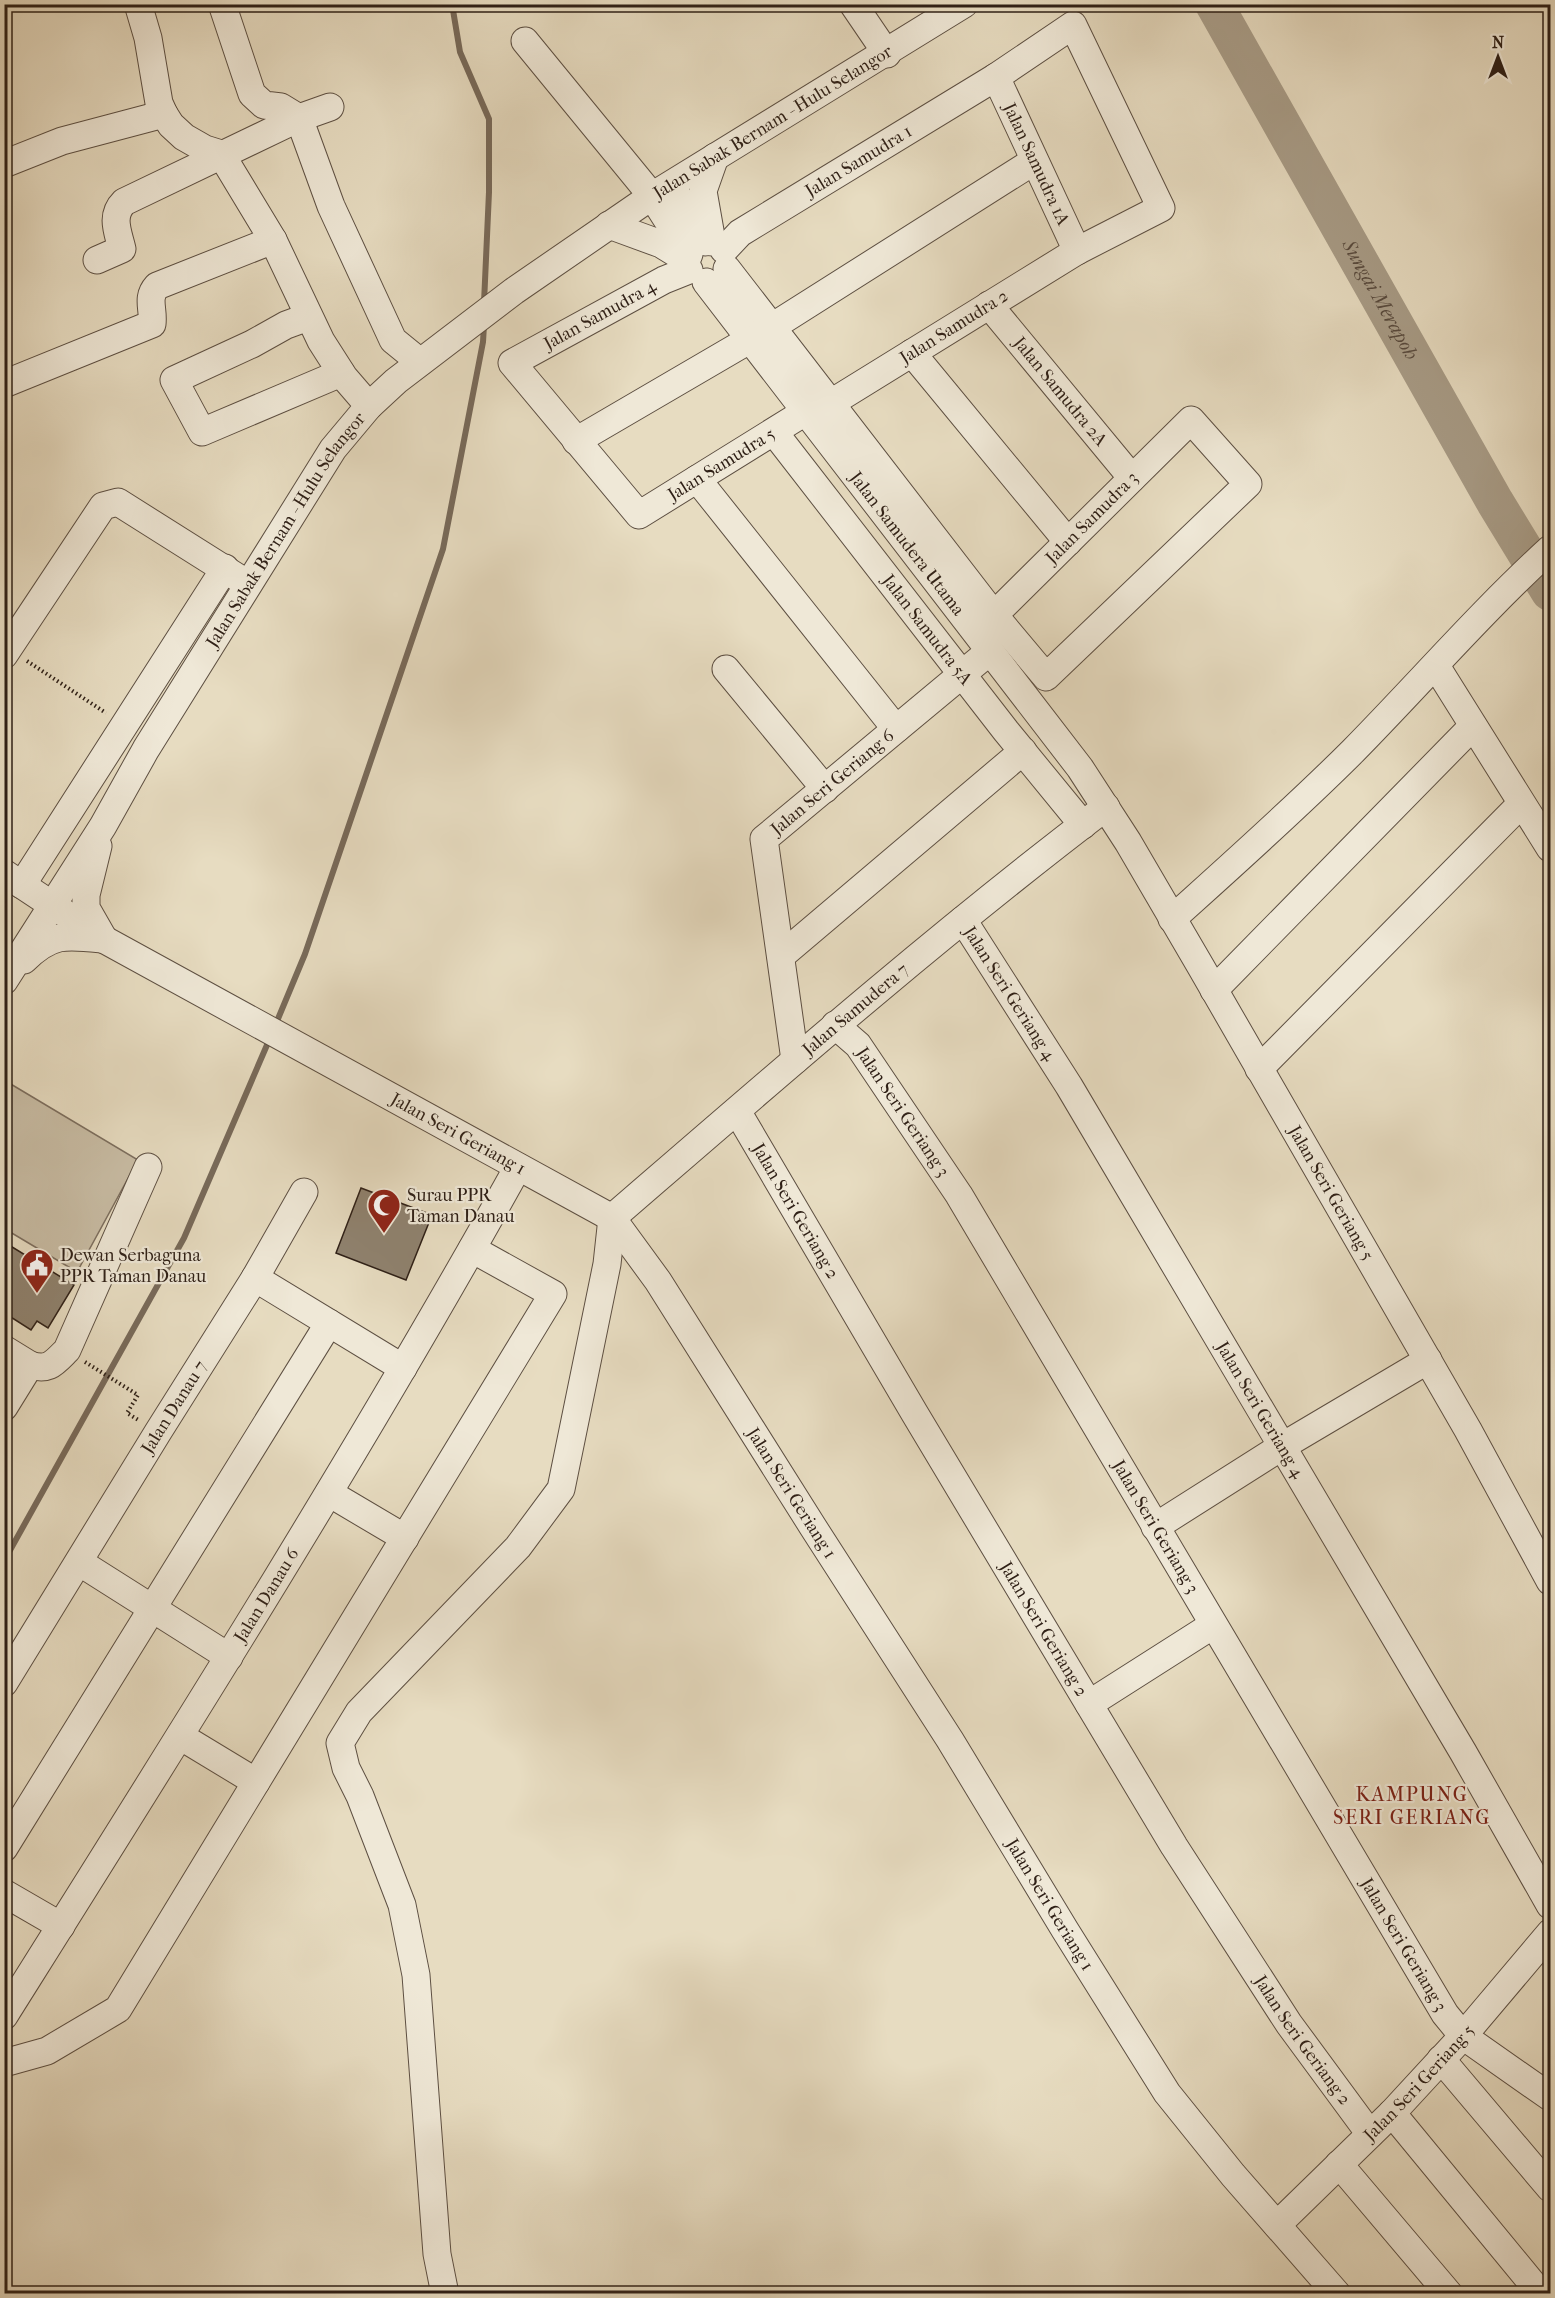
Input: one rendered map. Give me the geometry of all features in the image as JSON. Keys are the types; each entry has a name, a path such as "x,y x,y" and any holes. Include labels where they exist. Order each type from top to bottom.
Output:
{"street":[{"path":"138,4 148,38 159,103 164,114 171,125 184,137 205,149 221,154 273,240 308,317 341,373 369,406"},
{"path":"222,4 252,94 264,105 281,107 299,118 331,206 393,340 420,362"},
{"path":"853,4 887,54"},
{"name":"Jalan Sabak Bernam - Hulu Selangor","path":"103,826 146,749 333,449 369,406 455,335 609,225 661,190 887,54 964,4"},
{"name":"Jalan Samudra 1","path":"705,259 740,233 996,77 1073,26 1161,208 1077,251"},
{"name":"Jalan Samudera Utama","path":"525,41 661,190 705,259 749,340 1080,768 1106,807"},
{"name":"Jalan Samudra 1A","path":"996,77 1077,251"},
{"path":"97,260 123,249 115,218 117,208 123,202 299,118 330,107"},
{"path":"4,164 62,141 164,114"},
{"path":"609,225 705,259 703,191 715,157"},
{"path":"772,327 1034,161"},
{"path":"4,384 152,324 151,292 157,286 273,240"},
{"name":"Jalan Samudra 2","path":"831,403 1077,251"},
{"name":"Jalan Samudera Utama","path":"705,259 772,327 994,615 1046,677"},
{"name":"Jalan Samudra 4","path":"576,441 512,363 705,259"},
{"name":"Jalan Samudra 2A","path":"989,305 1132,478"},
{"path":"308,317 286,325 252,344 174,380 202,432 341,373"},
{"path":"576,441 749,340"},
{"path":"912,353 1068,542"},
{"name":"Jalan Samudra 5","path":"576,441 639,515 805,412"},
{"name":"Jalan Samudra 3","path":"994,615 1191,420 1248,484 1046,677"},
{"name":"Jalan Samudra 5A","path":"774,432 1083,825"},
{"path":"697,479 896,729"},
{"path":"6,650 103,506 118,502 225,568 249,586"},
{"path":"1172,919 1271,830 1351,753 1436,666 1504,591 1551,549"},
{"path":"13,879 121,729 225,568"},
{"name":"Jalan Seri Geriang 6","path":"795,1060 764,839 990,651"},
{"path":"1436,666 1521,804 1551,848"},
{"path":"726,669 825,789"},
{"path":"1214,990 1473,726"},
{"path":"121,729 146,749"},
{"path":"781,956 1023,751"},
{"path":"1259,1069 1521,804"},
{"name":"Jalan Samudera 7","path":"612,1218 835,1025 1106,807"},
{"name":"Jalan Seri Geriang 5","path":"1106,807 1428,1360 1551,1581"},
{"path":"7,978 103,826"},
{"path":"103,826 86,895 86,908 105,940"},
{"name":"Jalan Seri Geriang 1","path":"13,879 105,940 612,1218 658,1281 950,1740 1167,2093 1337,2294"},
{"name":"Jalan Seri Geriang 4","path":"963,920 1069,1086 1551,1905"},
{"path":"7,978 39,945 52,939 74,936 105,940"},
{"name":"Jalan Seri Geriang 3","path":"835,1025 858,1045 959,1195 1445,2013 1463,2036 1551,2097"},
{"name":"Jalan Seri Geriang 2","path":"737,1111 909,1404 1174,1846 1289,2024 1370,2134"},
{"path":"4,1349 30,1365 42,1368 53,1364 67,1350 148,1167"},
{"name":"Jalan Danau 6","path":"4,2016 329,1493 518,1167"},
{"name":"Jalan Danau 7","path":"4,1683 255,1278 304,1192"},
{"path":"446,2294 437,2254 416,1975 402,1905 360,1796 346,1768 340,1743 359,1712 518,1547 561,1489 607,1264 612,1218"},
{"path":"4,2063 46,2051 118,2009 553,1294 472,1249"},
{"path":"255,1278 403,1368"},
{"path":"4,1848 329,1323"},
{"path":"1155,1527 1281,1447 1428,1360"},
{"path":"4,1407 30,1365"},
{"path":"329,1493 405,1538"},
{"path":"79,1562 229,1657"},
{"path":"1089,1704 1214,1625"},
{"path":"180,1736 256,1782"},
{"path":"4,1893 61,1926"},
{"name":"Jalan Seri Geriang 5","path":"1277,2225 1392,2113 1463,2036 1551,1933"},
{"path":"1441,2059 1551,2188"},
{"path":"1392,2113 1541,2294"},
{"path":"1339,2164 1449,2294"}],"path":[{"path":"6,650 121,729"},
{"path":"78,1358 138,1395 127,1413"}],"shaded area":[{"path":"4,1080 138,1160 77,1272 5,1229"}],"building":[{"name":"Surau PPR Taman Danau","path":"361,1188 432,1215 406,1280 336,1253"},
{"name":"Dewan Serbaguna PPR Taman Danau","path":"4,1242 74,1285 48,1328 37,1321 31,1330 6,1314 11,1307 4,1303"}],"waterway":[{"path":"452,4 460,52 489,119 489,192 484,303"},
{"name":"Sungai Merapoh","path":"1214,4 1495,502 1550,592"},
{"path":"275,1026 305,954 443,549 483,342 484,325"},
{"path":"4,1561 184,1238 270,1038"}],"place":[{"name":"Surau PPR Taman Danau","path":"384,1234"},
{"name":"Dewan Serbaguna PPR Taman Danau","path":"37,1294"}],"district":[{"name":"KAMPUNG SERI GERIANG","path":"1412,1806"}]}
